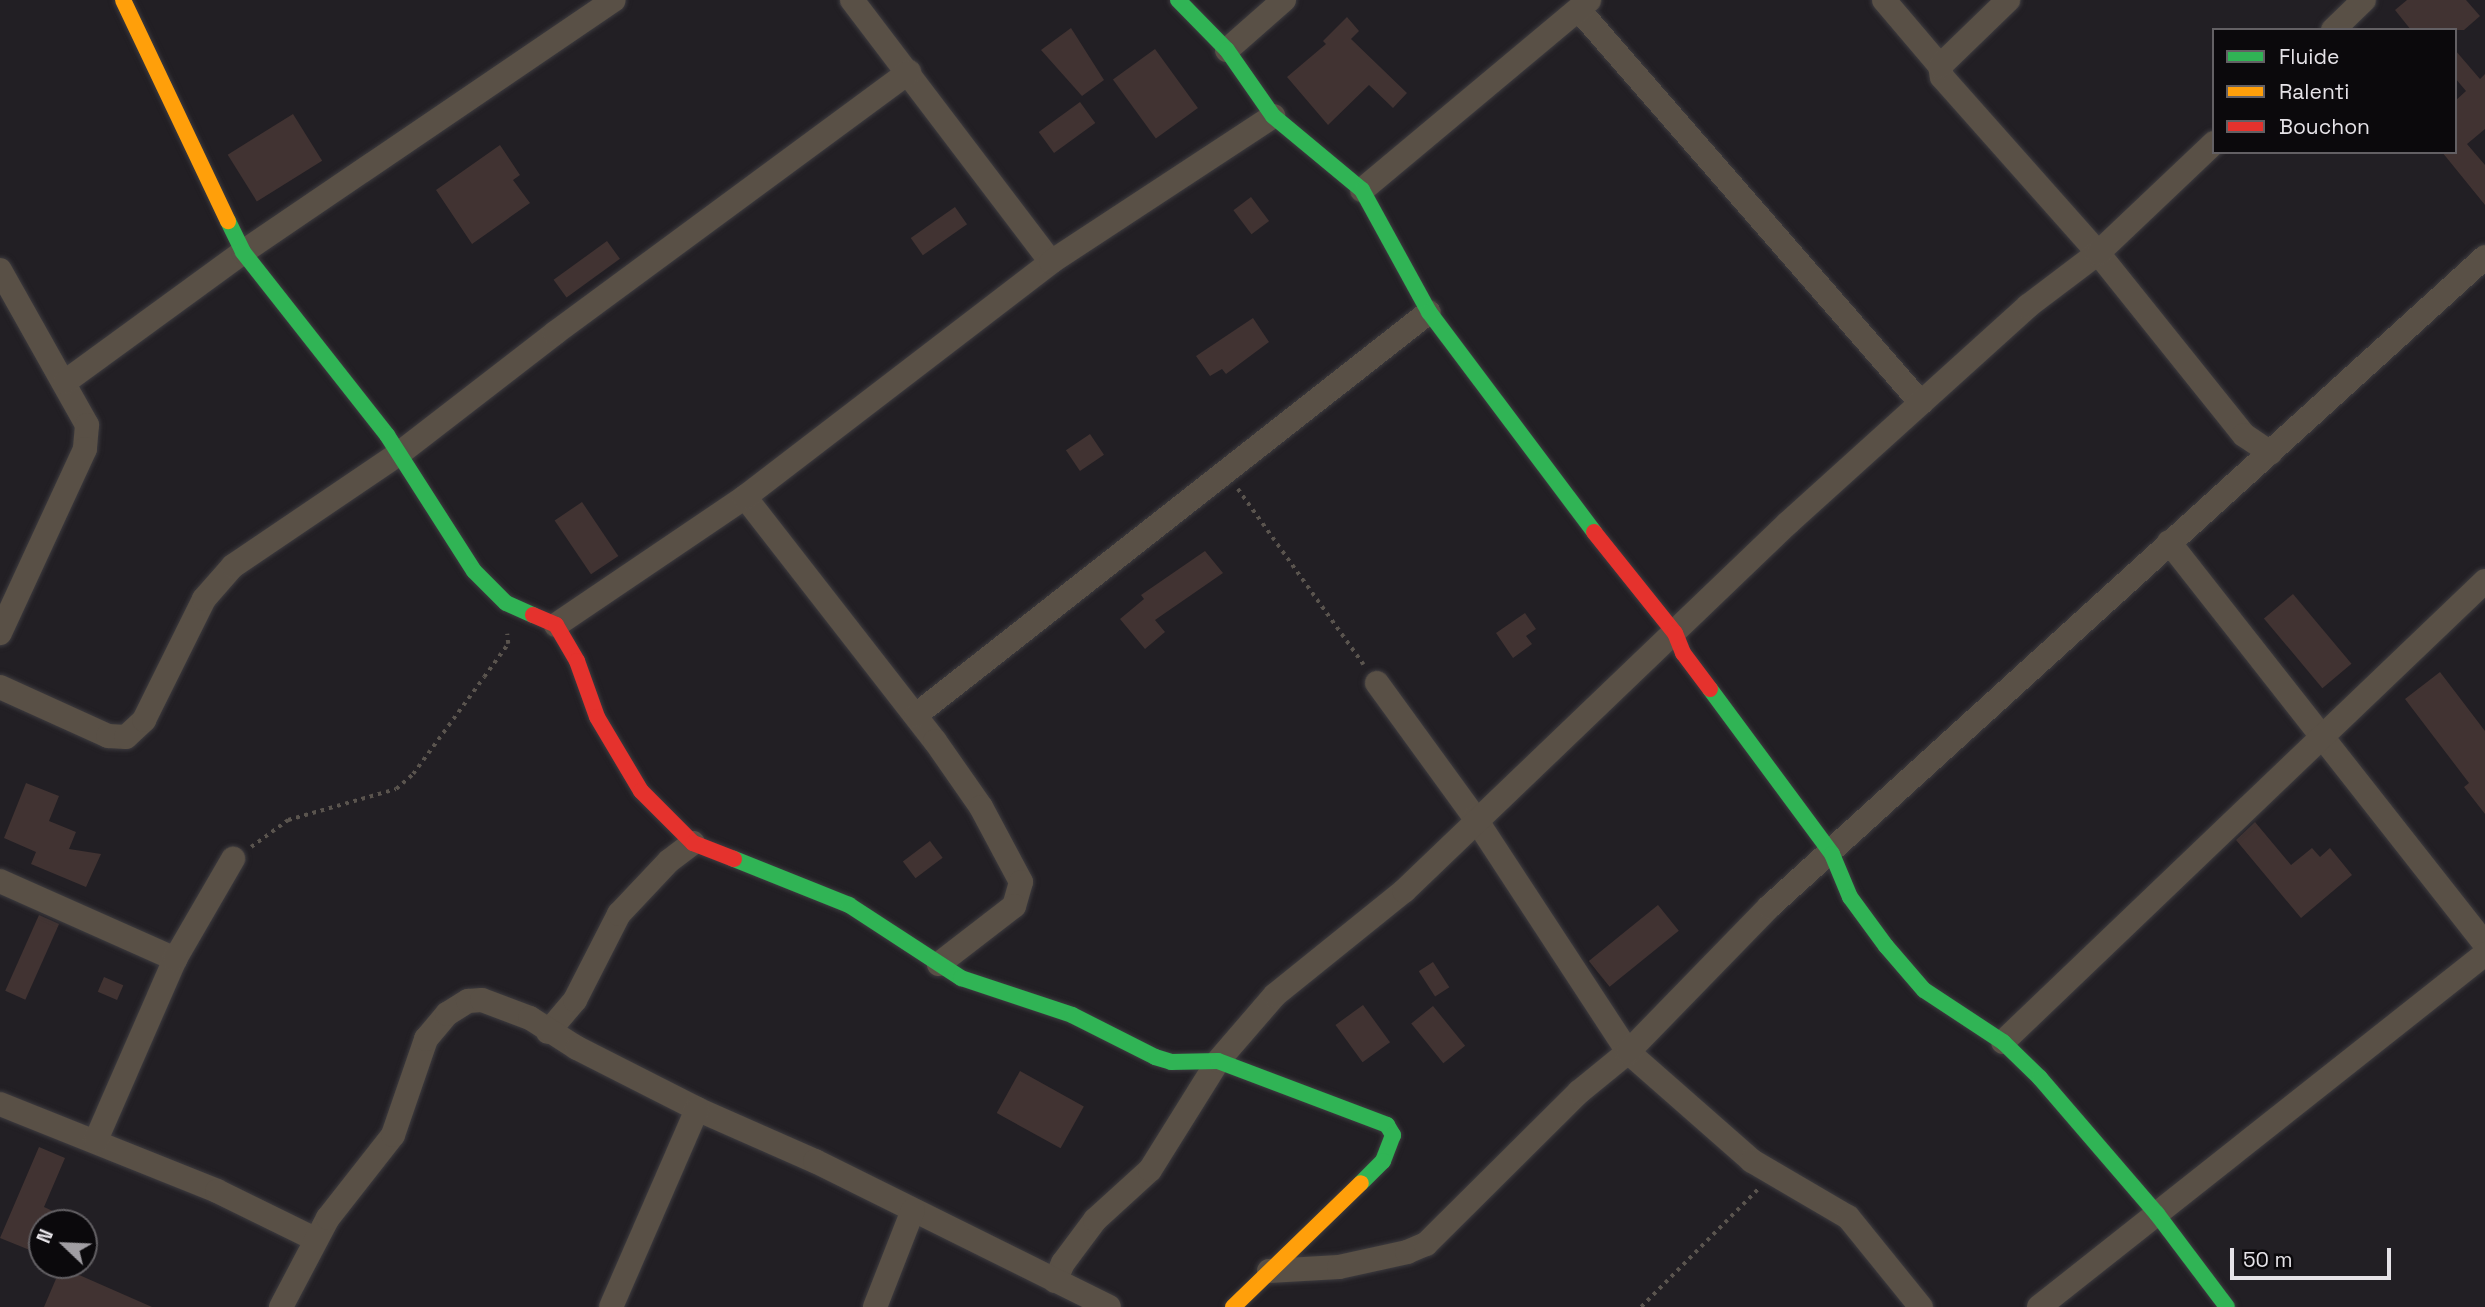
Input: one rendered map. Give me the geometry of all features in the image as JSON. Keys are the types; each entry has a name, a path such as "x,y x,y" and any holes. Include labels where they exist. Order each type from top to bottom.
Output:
{"street":[{"path":"124,0 243,252 400,453 474,571 506,604 556,625 577,661 597,717 641,791 693,843 821,890 961,978 1072,1015 1155,1057 1171,1062 1218,1061 1387,1125 1393,1135 1383,1161 1233,1307"},
{"path":"65,382 243,252 614,0"},
{"path":"852,0 1051,262"},
{"path":"1178,0 1227,50 1273,117 1362,190 1429,312 1615,561 1675,633 1683,653 1832,853 1850,897 1924,990 2003,1042 2073,1115 2157,1214 2227,1307"},
{"path":"1227,50 1284,0"},
{"path":"1884,0 1940,66 1942,77 2098,253 2244,435 2272,453"},
{"path":"1940,66 2008,0"},
{"path":"2335,28 2364,0"},
{"path":"1362,190 1584,5 1921,402"},
{"path":"0,687 108,736 126,737 144,720 215,582 400,453 555,332 909,72"},
{"path":"556,625 746,497 1051,262 1273,117"},
{"path":"1055,1281 1063,1263 1095,1220 1164,1151 1218,1061 1275,995 1404,891 1475,818 1545,760 1675,633 1921,402 2028,306 2098,253 2212,145"},
{"path":"1269,1271 1339,1267 1426,1244 1579,1092 1628,1052 1769,907 1832,853 2169,542 2272,453 2485,257"},
{"path":"0,270 87,425 85,449 0,634"},
{"path":"916,715 1429,312"},
{"path":"746,497 916,715 981,807 1021,881 1014,906 939,964"},
{"path":"2169,542 2485,944"},
{"path":"2003,1042 2319,735 2485,581"},
{"path":"1377,683 1475,818 1628,1052 1773,1175 1831,1203 1848,1217 1921,1307"},
{"path":"548,1031 575,1000 619,914 669,861 693,843"},
{"path":"96,1140 175,960 233,859"},
{"path":"0,881 175,960"},
{"path":"2039,1307 2485,954"},
{"path":"281,1307 315,1239 393,1135 426,1039 447,1014 468,1001 482,1000 530,1018 548,1031 697,1109 913,1210 1109,1307"},
{"path":"0,1104 96,1140 218,1191 315,1239"},
{"path":"611,1307 697,1109"},
{"path":"875,1307 913,1210"}],"path":[{"path":"1226,474 1377,683"},
{"path":"233,859 288,820 369,800 396,789 413,774 508,643 506,604"},
{"path":"1641,1307 1773,1175"}],"building":[{"path":"2407,0 2466,0 2480,16 2464,30 2409,28 2395,10"},
{"path":"1347,17 1359,31 1351,39 1407,93 1393,108 1369,85 1328,125 1287,77 1326,44 1323,41"},
{"path":"1071,28 1104,80 1082,96 1041,50"},
{"path":"1155,49 1198,108 1156,139 1113,80"},
{"path":"2457,52 2480,79 2485,74 2485,129 2467,144 2485,165 2485,205 2444,154 2457,154 2457,99 2466,91 2457,80"},
{"path":"1080,102 1095,123 1054,153 1039,132"},
{"path":"293,114 322,161 257,201 228,155"},
{"path":"500,145 520,175 513,180 530,203 472,244 436,190"},
{"path":"1251,197 1269,221 1251,234 1233,210"},
{"path":"955,207 967,224 923,255 911,238"},
{"path":"607,241 620,259 567,298 554,280"},
{"path":"1253,318 1269,342 1226,374 1222,369 1210,376 1196,356"},
{"path":"1090,434 1104,455 1080,471 1066,450"},
{"path":"582,502 618,556 591,574 555,520"},
{"path":"1205,551 1223,573 1155,620 1165,632 1145,649 1120,619 1144,599 1141,595"},
{"path":"2293,594 2351,664 2322,688 2264,618"},
{"path":"1525,613 1536,629 1526,636 1532,644 1513,658 1496,633"},
{"path":"2440,672 2485,731 2485,814 2464,787 2469,783 2405,699"},
{"path":"26,783 59,796 49,821 76,832 69,849 101,854 86,887 31,864 36,852 4,838"},
{"path":"2255,822 2291,865 2312,848 2320,857 2330,848 2352,875 2301,918 2236,840"},
{"path":"930,841 943,858 915,878 903,861"},
{"path":"1658,905 1679,931 1610,987 1589,961"},
{"path":"39,915 59,924 25,1000 5,991"},
{"path":"1433,962 1449,987 1435,996 1419,971"},
{"path":"104,977 123,985 117,1000 98,992"},
{"path":"1363,1005 1390,1042 1363,1062 1335,1025"},
{"path":"1433,1006 1465,1046 1443,1063 1411,1024"},
{"path":"1020,1071 1084,1106 1061,1148 997,1113"},
{"path":"39,1147 65,1158 44,1207 48,1209 28,1209 28,1249 0,1238"},
{"path":"56,1279 88,1279 152,1307 44,1307"}],"traffic: fast":[{"path":"1178,0 1227,50 1273,116 1362,190 1429,312 1594,532"},
{"path":"228,221 243,252 387,435 474,571 506,603 533,615"},
{"path":"1710,689 1832,854 1850,897 1886,946 1924,990 2003,1042 2040,1078 2157,1214 2227,1307"},
{"path":"734,859 849,905 961,978 1072,1015 1155,1057 1171,1062 1218,1061 1387,1125 1393,1135 1383,1161 1361,1183"}],"traffic: slow":[{"path":"123,0 228,221"},
{"path":"1233,1307 1361,1183"}],"traffic: jam":[{"path":"1594,532 1675,633 1683,653 1710,689"},
{"path":"533,615 556,625 577,661 597,717 641,791 693,843 734,859"}]}
